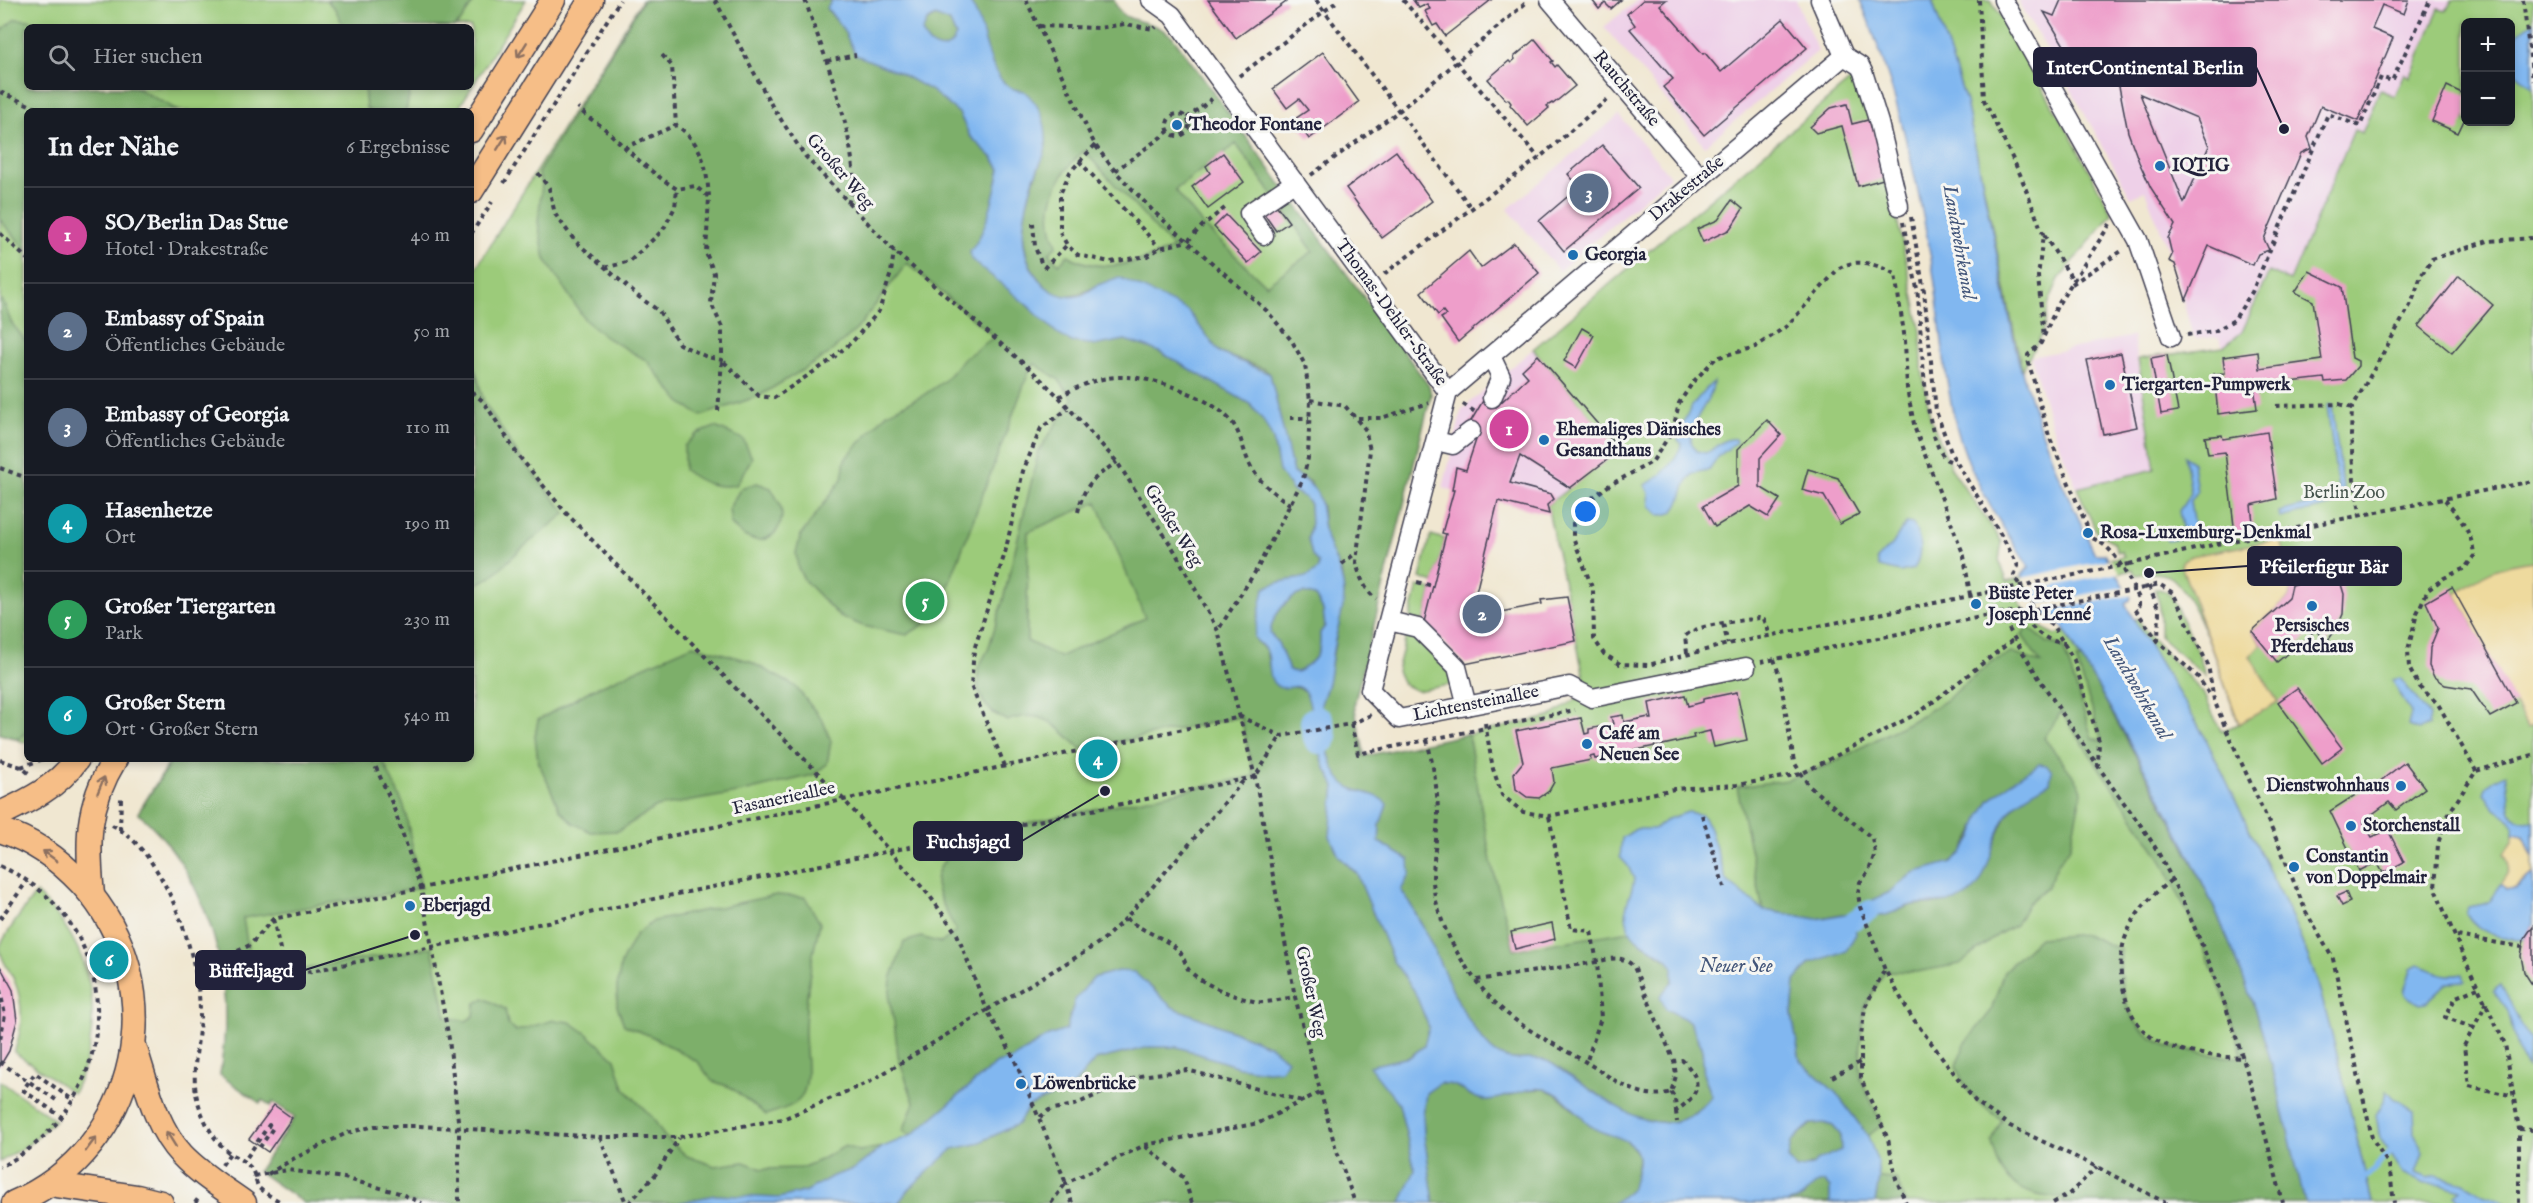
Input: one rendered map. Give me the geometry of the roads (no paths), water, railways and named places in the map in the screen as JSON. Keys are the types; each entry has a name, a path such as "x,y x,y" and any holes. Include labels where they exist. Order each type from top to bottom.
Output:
{"main road":[{"path":"474,125 553,0"},
{"path":"474,186 591,0"},
{"path":"0,814 62,778 75,762"},
{"path":"92,896 88,854 89,828 102,781 113,762"},
{"path":"0,830 26,840 53,858 92,896 107,917 128,965 134,1009 134,1044 127,1077 114,1108 87,1150 41,1193 14,1203"},
{"path":"134,1044 149,1092 168,1136 181,1154 198,1169 252,1195"},
{"path":"41,1193 161,1203"}],"street":[{"name":"Thomas-Dehler-Straße","path":"1151,0 1172,15 1303,178 1448,392 1370,690 1388,708"},
{"name":"Rauchstraße","path":"1550,0 1701,178"},
{"path":"1820,0 1844,56 1860,66 1863,72 1900,205"},
{"path":"2003,0 2138,240 2171,337"},
{"name":"Drakestraße","path":"1448,392 1844,56"},
{"path":"1264,235 1249,213 1303,178"},
{"path":"1491,356 1501,377 1492,398"},
{"path":"1436,441 1453,445 1471,431"},
{"path":"1389,621 1418,628 1457,667 1467,706"},
{"name":"Lichtensteinallee","path":"1388,708 1399,719 1569,686 1592,698 1746,667"}],"water":[{"path":"832,0 969,1 980,25 994,69 1001,80 1011,88 1024,91 1029,96 1038,107 1045,125 1045,150 1030,192 1023,232 1027,258 1041,282 1058,294 1073,297 1119,277 1187,310 1220,353 1270,374 1293,473 1310,485 1318,496 1326,538 1339,569 1343,586 1343,608 1321,706 1321,722 1313,723 1310,704 1301,688 1279,687 1273,682 1267,652 1254,637 1264,589 1279,582 1306,577 1318,569 1318,563 1312,555 1308,539 1311,523 1310,504 1304,497 1292,490 1279,471 1273,439 1263,420 1250,404 1162,353 1125,340 1098,345 1072,342 1059,335 1026,304 971,259 970,252 986,223 1000,169 993,158 970,136 959,113 932,91 898,72 856,55 843,29 827,8","holes":["935,16 950,22 956,36 948,47 933,46 922,32 927,21","1303,593 1315,596 1323,610 1325,626 1320,633 1316,656 1302,669 1294,672 1289,670 1278,643 1270,633 1281,608 1291,599"]},
{"name":"Landwehrkanal","path":"1860,0 1932,0 1966,102 2018,359 2037,419 2058,474 2095,554 2105,554 2131,597 2125,603 2205,737 2295,925 2317,980 2372,1203 2305,1203 2257,1015 2207,892 2160,798 2109,706 2056,616 2047,615 2022,575 2029,567 2009,537 1973,473 1960,439 1950,399 1934,277 1914,171 1896,101"},
{"path":"2533,22 2533,88 2515,72 2515,36"},
{"path":"1713,382 1709,397 1693,428 1692,444 1697,451 1705,453 1727,440 1735,439 1736,442 1719,456 1710,469 1695,473 1689,478 1674,511 1659,515 1650,506 1649,493 1645,485 1663,473 1676,457 1682,444 1678,440 1680,431 1687,416 1695,401"},
{"path":"2327,405 2332,405 2345,502 2280,518 2279,512 2339,497"},
{"path":"2185,456 2193,463 2197,492 2190,502 2195,531 2192,536 2167,541 2166,538 2183,533 2179,511 2191,493"},
{"path":"1906,523 1913,524 1919,541 1920,552 1914,569 1900,572 1879,567 1877,559 1892,545"},
{"path":"2400,678 2430,716 2428,726 2418,730 2408,726 2411,713 2392,680"},
{"name":"Neuer See","path":"1324,736 1336,773 1346,785 1375,796 1387,804 1380,825 1379,842 1409,860 1410,874 1401,890 1424,929 1463,1010 1487,1045 1494,1052 1509,1059 1547,1061 1623,1110 1641,1118 1659,1122 1677,1121 1695,1113 1712,1096 1704,1076 1702,1047 1689,1021 1666,1009 1660,996 1673,981 1673,966 1667,959 1636,938 1627,923 1626,907 1634,879 1628,866 1620,857 1622,838 1636,829 1654,829 1668,819 1688,812 1702,815 1709,826 1726,880 1763,910 1817,919 1850,913 1854,920 1856,934 1846,951 1810,963 1795,981 1792,1015 1800,1061 1836,1093 1868,1136 1877,1160 1879,1178 1875,1203 1830,1203 1830,1188 1825,1182 1820,1182 1801,1198 1786,1203 1614,1203 1632,1188 1637,1170 1637,1152 1628,1142 1594,1128 1564,1099 1551,1091 1529,1089 1486,1100 1477,1098 1453,1085 1440,1083 1426,1093 1423,1115 1434,1203 1401,1203 1415,1170 1399,1104 1369,1066 1410,1057 1424,1046 1429,1027 1414,990 1393,961 1357,874 1339,856 1330,836 1335,786 1324,765 1316,738","holes":["1824,1123 1833,1126 1840,1134 1841,1150 1816,1161 1812,1166 1796,1169 1788,1158 1791,1142 1810,1124"]},
{"path":"2039,764 2046,765 2052,771 2050,782 2021,799 2007,815 1983,875 1969,894 1958,900 1918,904 1888,914 1872,915 1869,905 1873,900 1890,892 1913,873 1952,862 1962,853 1972,838 1980,816 1989,801 2016,778"},
{"path":"2506,774 2512,814 2516,819 2533,821 2533,857 2524,836 2513,834 2512,824 2508,817 2493,806 2484,794 2489,784"},
{"path":"2533,874 2533,926 2524,939 2507,938 2484,931 2466,913 2468,907 2485,904 2491,900 2500,884 2506,889 2516,889"},
{"path":"2418,965 2444,974 2463,974 2465,981 2448,982 2426,1003 2420,1004 2406,996 2404,992 2411,969"},
{"path":"1118,971 1134,972 1172,1007 1270,1046 1287,1060 1281,1070 1267,1071 1239,1067 1178,1047 1149,1047 1095,1060 1071,1088 1029,1106 1018,1124 976,1144 953,1149 911,1187 898,1203 678,1203 715,1195 779,1198 807,1191 833,1176 854,1169 883,1147 912,1135 997,1063 1011,1060 1046,1037 1066,1030 1075,1000 1093,978"},
{"path":"2501,985 2530,1041 2527,1068 2517,1049 2508,1011 2493,991"},
{"path":"2387,1090 2394,1098 2414,1110 2415,1134 2423,1153 2416,1173 2428,1178 2435,1175 2464,1183 2505,1203 2475,1203 2458,1200 2455,1195 2461,1190 2442,1184 2424,1184 2403,1173 2380,1138 2376,1115"}],"waterway":[{"path":"1317,723 1320,737"},
{"path":"1854,920 1870,910"},
{"path":"2366,1177 2391,1152"}],"place":[{"name":"Theodor Fontane","path":"1177,125"},
{"name":"InterContinental Berlin","path":"2284,129"},
{"name":"IQTIG","path":"2160,166"},
{"name":"Embassy of Georgia","path":"1589,193"},
{"name":"Georgia","path":"1573,255"},
{"name":"Tiergarten-Pumpwerk","path":"2110,385"},
{"name":"SO/ Berlin Das Stue","path":"1509,429"},
{"name":"Ehemaliges Dänisches Gesandthaus","path":"1544,440"},
{"name":"Rosa-Luxemburg-Denkmal","path":"2088,533"},
{"name":"Pfeilerfigur Bär","path":"2149,573"},
{"name":"Großer Tiergarten","path":"925,601"},
{"name":"Büste Peter Joseph Lenné","path":"1976,604"},
{"name":"Persisches Pferdehaus","path":"2312,606"},
{"name":"Embassy of Spain","path":"1482,614"},
{"name":"Café am Neuen See","path":"1587,744"},
{"name":"Hasenhetze","path":"1098,759"},
{"name":"Dienstwohnhaus","path":"2401,786"},
{"name":"Fuchsjagd","path":"1105,791"},
{"name":"Storchenstall","path":"2351,826"},
{"name":"Constantin von Doppelmair","path":"2294,867"},
{"name":"Eberjagd","path":"410,906"},
{"name":"Büffeljagd","path":"415,935"},
{"name":"Großer Stern","path":"109,960"},
{"name":"Löwenbrücke","path":"1021,1084"}],"park label":[{"name":"Berlin Zoo","path":"2344,493"}]}
